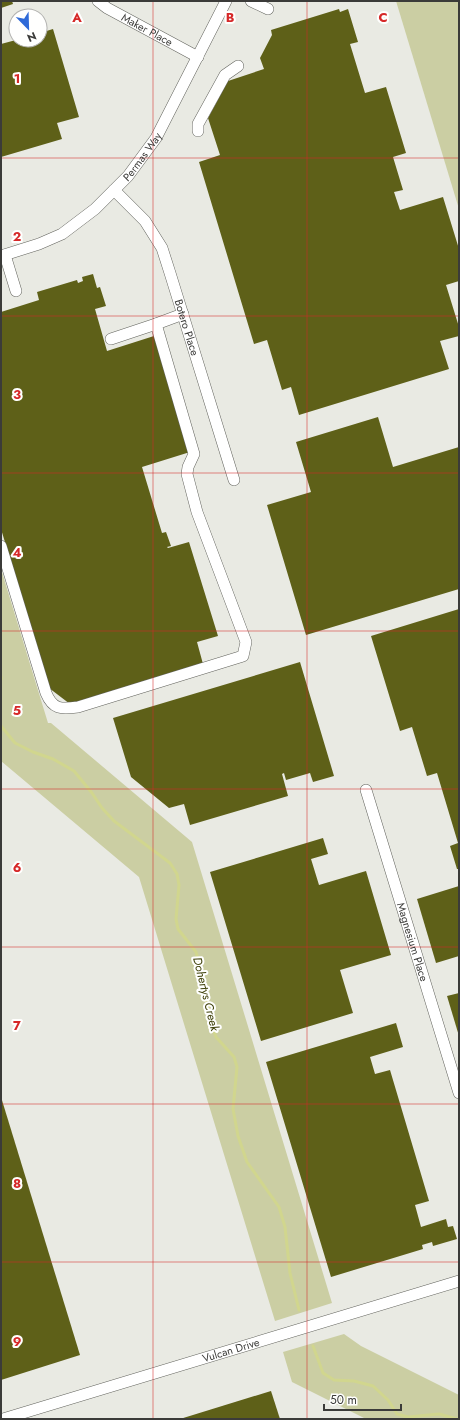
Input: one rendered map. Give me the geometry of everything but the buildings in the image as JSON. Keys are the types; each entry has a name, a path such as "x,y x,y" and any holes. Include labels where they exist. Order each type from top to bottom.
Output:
{"street":[{"name":"Maker Place","path":"98,1 107,8 198,57"},
{"name":"Permas Way","path":"3,255 39,244 62,234 95,209 128,176 156,138 226,1"},
{"path":"251,1 268,9"},
{"path":"198,131 198,124 224,75 238,66"},
{"name":"Botero Place","path":"114,190 145,221 162,248 234,480"},
{"path":"3,255 16,291"},
{"path":"111,339 183,314"},
{"path":"1,546 46,693 50,702 54,705 66,708 78,707 243,656 246,642 197,512 187,474 188,467 194,454 156,324"},
{"name":"Magnesium Place","path":"366,790 459,1093"},
{"name":"Vulcan Drive","path":"3,1419 459,1281"}],"green space":[{"path":"396,1 459,1 459,209"},
{"path":"1,569 48,723 51,723 192,842 332,1303 275,1321 139,877 1,761"},
{"path":"344,1334 361,1346 459,1395 459,1419 366,1419 292,1382 283,1352"}],"waterway":[{"name":"Dohertys Creek","path":"1,726 15,743 33,752 53,759 74,771 102,808 114,821 170,863 177,874 179,885 176,919 178,929 196,952 203,977 210,1020 216,1037 234,1057 237,1067 233,1109 238,1136 247,1162 279,1207 285,1227 290,1273 299,1310"},
{"name":"Dohertys Creek","path":"313,1346 323,1373 334,1380 354,1381 373,1386 388,1400 397,1414 408,1417 439,1414 457,1419"}]}
